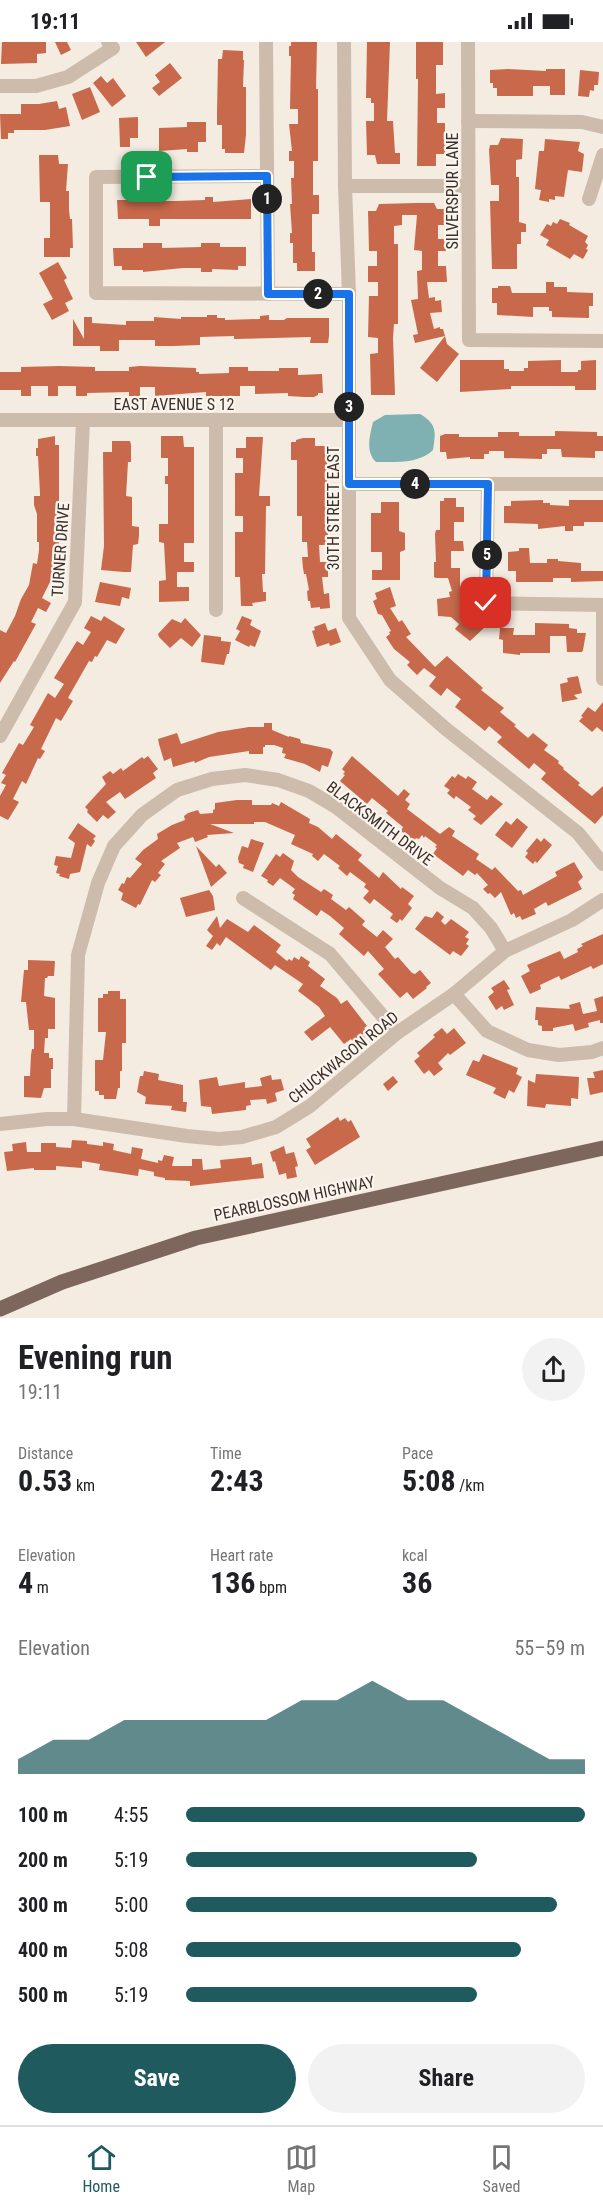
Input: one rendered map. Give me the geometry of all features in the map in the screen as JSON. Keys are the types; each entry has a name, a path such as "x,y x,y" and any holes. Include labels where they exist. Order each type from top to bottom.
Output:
{"main road":[{"name":"PEARBLOSSOM HIGHWAY","path":"0,1309 73,1278 196,1238 603,1148"}],"street":[{"path":"266,42 268,294"},
{"name":"30TH STREET EAST","path":"344,42 345,186 349,294 350,618 390,680 446,729 578,833 603,864"},
{"name":"SILVERSPUR LANE","path":"468,42 469,340 603,341"},
{"path":"0,86 36,86 68,77 110,45"},
{"path":"468,121 582,122 603,127"},
{"path":"589,200 603,155"},
{"path":"267,176 96,177 96,293 349,294"},
{"path":"345,186 467,186"},
{"name":"EAST AVENUE S 12","path":"0,420 349,420"},
{"name":"TURNER DRIVE","path":"0,736 75,602 83,420"},
{"path":"216,421 216,610"},
{"path":"349,484 603,484"},
{"path":"488,484 486,603 603,605"},
{"path":"603,612 603,679"},
{"name":"BLACKSMITH DRIVE","path":"74,1119 78,955 98,883 114,846 142,815 177,790 212,779 245,775 278,780 309,791 336,807 440,888 474,908 491,928 505,951"},
{"path":"243,898 330,954 397,1033"},
{"name":"CHUCKWAGON ROAD","path":"0,1124 47,1119 74,1119 219,1139 259,1133 286,1122 310,1106 397,1033 454,994 505,951 572,920 603,900"},
{"path":"454,994 487,1031 528,1050 559,1055 592,1052 603,1048"}],"water":[{"path":"420,414 430,421 434,429 433,450 414,460 376,462 369,448 373,422 385,415"}],"building":[{"path":"2,42 46,42 46,53 37,54 37,63 1,64"},
{"path":"55,42 67,42 71,50 61,55"},
{"path":"136,42 165,42 146,57"},
{"path":"291,42 317,42 318,161 313,161 313,195 319,195 319,214 312,214 312,252 315,252 315,271 297,271 297,263 293,263 293,243 290,243 290,233 292,233 291,178 294,178 294,161 289,161 289,151 292,151 289,124 298,124 298,109 290,109 291,56 289,56 289,46"},
{"path":"367,42 390,42 387,121 393,121 395,153 400,153 400,164 377,164 375,155 367,155 366,121 374,121 374,103 371,103 371,98 366,98"},
{"path":"416,42 443,42 443,65 436,65 436,94 445,93 445,108 437,108 437,123 445,123 445,154 436,154 436,166 417,166"},
{"path":"223,50 243,51 243,87 246,87 244,153 225,153 225,149 222,149 222,125 217,125 218,59 222,59"},
{"path":"170,63 182,78 159,96 152,88 160,82 155,75"},
{"path":"546,69 565,69 565,95 550,95 550,86 533,86 533,96 497,96 497,88 493,88 493,83 490,83 490,70 546,71"},
{"path":"580,70 599,72 598,85 594,85 594,91 590,90 589,97 578,96"},
{"path":"101,76 107,83 113,78 126,96 112,107 93,83"},
{"path":"90,87 100,112 82,120 72,94"},
{"path":"57,101 59,109 66,107 70,126 45,130 14,130 14,133 8,133 8,139 1,139 0,114 21,114 21,104"},
{"path":"138,117 138,138 130,138 130,147 120,147 119,118"},
{"path":"187,122 206,122 206,142 198,142 198,152 187,152 187,149 159,151 159,128 187,127"},
{"path":"501,138 523,139 522,159 516,160 516,177 519,177 519,222 526,224 526,232 521,232 521,244 517,244 517,269 492,269 490,201 499,201 499,185 491,185 489,150 490,145 498,145"},
{"path":"545,139 580,142 578,151 584,154 582,172 568,170 564,197 555,196 555,200 549,199 549,202 539,200 541,190 535,189 539,151 544,151"},
{"path":"39,155 58,155 59,164 68,164 66,191 69,191 73,248 70,248 70,257 44,257 44,238 50,238 50,202 40,202"},
{"path":"205,197 213,197 213,202 251,199 251,219 160,219 160,226 149,226 149,219 118,219 117,200 160,198 160,201 177,201 205,200"},
{"path":"434,203 437,209 446,209 446,225 438,225 438,239 446,239 446,251 438,251 438,266 446,266 447,282 427,282 429,298 435,297 435,301 441,300 442,312 430,313 434,329 440,327 445,336 415,343 413,335 418,334 411,300 418,299 417,271 422,270 422,251 414,250 417,215 402,215 402,225 394,226 394,244 398,244 398,324 394,324 393,338 395,395 371,395 370,354 378,353 378,338 368,337 369,296 378,296 378,282 368,282 368,266 377,266 377,251 369,251 368,211 376,211 379,204"},
{"path":"560,219 588,236 585,242 588,250 583,259 574,254 570,259 546,245 549,240 540,235 547,224 551,226 553,222 557,224"},
{"path":"143,243 162,243 162,248 201,247 201,243 220,243 220,247 246,247 246,266 238,266 238,270 212,269 212,272 201,272 201,268 183,268 143,272 143,270 122,270 122,266 114,266 113,248 143,248"},
{"path":"58,262 67,278 64,280 73,299 65,303 69,311 52,320 43,304 53,299 39,273"},
{"path":"546,282 554,282 554,287 567,287 567,292 593,293 593,306 589,306 589,318 552,317 549,307 533,307 533,317 497,315 497,303 492,303 492,288 510,286 512,293 546,293"},
{"path":"207,315 217,315 217,318 225,318 225,320 260,319 260,316 269,315 269,320 329,318 328,343 310,343 311,337 234,339 234,336 200,337 200,345 173,346 155,346 155,340 119,340 119,351 100,351 100,346 73,346 73,319 84,339 84,317 92,317 92,323 126,325 126,321 154,321 154,317 181,319 181,317 207,317"},
{"path":"445,336 447,344 459,354 437,382 420,368"},
{"path":"460,360 504,360 504,369 524,371 524,368 528,368 528,361 561,360 561,372 578,372 581,370 581,361 596,360 596,390 575,390 575,386 511,386 511,389 460,392"},
{"path":"140,366 196,368 199,374 229,373 229,367 248,367 248,371 279,371 279,368 298,368 298,375 322,374 323,393 318,393 314,397 288,396 288,393 255,394 255,386 240,386 240,396 206,396 206,392 155,396 155,387 140,387 140,396 129,396 129,392 87,393 87,396 76,396 76,386 58,386 58,396 48,396 48,386 31,386 31,396 21,396 21,390 0,390 0,372 21,372 21,367 95,367 95,371 129,371 129,367"},
{"path":"555,431 597,432 597,436 603,436 603,451 595,451 595,458 562,457 561,449 547,449 547,454 542,454 542,459 504,458 504,451 489,451 489,454 484,454 484,459 470,459 470,457 447,459 446,452 440,452 440,436 445,434 459,434 459,437 498,437 498,432 519,432 519,436 555,436"},
{"path":"55,436 55,445 59,445 59,546 54,564 58,564 56,579 52,578 42,598 51,603 46,612 38,608 31,622 36,624 15,662 0,683 0,630 6,633 29,585 33,563 37,564 39,542 37,542 37,514 34,496 40,496 38,456 36,456 38,439"},
{"path":"161,436 183,436 184,447 194,447 194,543 184,543 184,562 194,562 194,572 177,572 177,587 189,587 189,601 159,602 159,581 166,580 164,543 159,542 159,524 168,524 168,484 165,484 165,476 168,476 168,458 161,458"},
{"path":"246,437 263,437 259,496 270,496 270,506 266,506 265,574 262,574 266,601 252,603 253,606 241,606 240,577 235,577 235,532 243,532 243,516 235,516 235,473 243,473 243,458 236,458 236,448 246,448"},
{"path":"303,438 315,438 315,446 327,446 328,545 319,545 320,562 328,562 328,577 322,577 324,594 329,593 330,608 311,608 310,601 308,601 307,591 309,590 302,557 308,557 307,542 302,542 302,516 297,516 297,460 291,460 291,442"},
{"path":"112,441 130,441 131,445 126,496 132,497 132,526 139,527 139,536 138,544 133,545 131,572 101,570 104,546 103,452 112,452"},
{"path":"444,498 456,498 456,507 464,507 464,522 454,522 454,541 463,541 464,551 451,551 451,568 460,568 460,588 466,623 472,615 485,627 470,641 455,629 459,624 451,617 438,616 437,599 450,597 449,592 452,591 448,578 434,577 435,534 436,530 440,530 440,501 444,501"},
{"path":"543,500 543,503 550,503 550,505 569,506 569,500 603,500 603,522 584,522 584,526 573,526 573,531 565,531 565,526 538,529 538,524 504,523 504,506 511,506 511,501"},
{"path":"381,502 399,502 399,531 405,533 405,550 400,552 400,580 372,580 372,570 382,570 382,552 371,552 371,513 381,513"},
{"path":"519,548 529,548 530,563 547,563 547,559 558,559 558,561 581,563 581,571 603,571 603,581 571,582 571,578 553,578 553,582 516,582 516,571 508,571 508,552 519,551"},
{"path":"100,582 131,588 129,599 122,597 120,606 95,602"},
{"path":"390,587 396,606 390,608 411,634 406,637 435,667 447,656 483,688 481,690 504,708 500,712 516,725 514,726 528,738 533,733 548,745 544,750 559,761 563,769 580,783 578,785 592,796 603,786 603,815 595,824 541,779 546,773 534,763 529,769 497,742 502,737 489,726 485,731 455,707 461,699 447,688 441,696 429,686 436,677 424,668 417,675 407,665 410,662 394,649 386,637 391,631 382,615 378,614 373,601 377,599 375,593"},
{"path":"91,616 101,621 104,616 125,629 116,644 107,640 97,657 95,656 92,662 89,661 68,698 73,701 61,721 56,718 41,749 45,751 40,759 38,758 26,784 22,781 13,799 19,802 8,820 0,816 0,796 6,785 1,783 6,775 2,773 19,743 23,745 34,727 30,725 48,693 55,698 64,684 54,678 77,641 83,645 91,632 84,628"},
{"path":"242,616 252,620 250,625 261,631 255,647 250,645 249,647 235,640 240,631 236,629"},
{"path":"185,618 201,635 192,647 181,638 170,648 158,634 172,619 181,623"},
{"path":"325,623 328,631 336,628 341,642 317,647 312,631 315,630 314,627"},
{"path":"535,623 569,624 569,628 577,629 577,633 586,633 582,652 567,652 566,636 550,636 550,653 520,653 520,655 503,653 503,640 499,639 500,628 514,628 513,635 535,635"},
{"path":"204,635 221,637 221,641 231,642 224,665 201,662"},
{"path":"578,676 582,693 574,695 578,699 562,702 560,684 568,682 567,678"},
{"path":"603,702 603,732 597,727 592,732 579,721 588,707 595,712"},
{"path":"264,723 272,723 272,730 300,739 301,743 330,749 333,752 328,767 322,765 320,772 305,764 284,758 286,754 282,753 283,748 265,745 263,754 249,754 249,751 209,757 195,763 194,761 173,767 171,758 164,761 158,739 177,733 181,744 218,732 264,727"},
{"path":"148,756 158,769 153,773 156,778 125,799 120,792 106,802 116,812 108,819 103,815 97,822 85,807 106,784 102,777 110,771 113,774 121,768 123,771 142,757 144,759"},
{"path":"352,756 398,796 404,789 410,794 405,800 410,804 407,809 440,834 449,827 455,831 452,836 479,854 476,859 492,870 495,867 518,891 521,890 523,895 557,876 555,872 574,862 583,877 578,882 582,889 548,906 546,902 534,909 536,914 522,920 520,916 516,918 514,913 511,915 501,892 495,898 483,889 488,885 477,873 475,875 468,870 463,876 433,854 437,845 422,835 414,841 401,831 403,827 386,813 388,811 372,798 367,804 340,781 345,775 342,769"},
{"path":"458,774 466,779 468,776 477,782 472,789 487,800 491,795 503,804 481,825 473,819 476,816 468,810 471,807 456,796 454,799 447,793 450,790 444,786 452,776 455,778"},
{"path":"252,800 252,805 271,805 272,803 279,806 281,802 310,819 309,823 318,827 332,839 336,834 362,855 358,860 379,878 383,872 401,889 402,887 414,896 408,904 412,908 402,921 400,919 397,923 390,918 393,914 374,899 370,904 363,898 369,891 364,887 366,884 350,872 347,876 338,868 340,866 324,854 318,861 312,856 313,854 291,844 295,835 265,822 210,824 234,833 207,835 208,837 195,842 193,837 177,843 180,848 161,861 165,864 158,873 161,875 155,882 152,880 140,905 138,904 136,908 121,900 123,893 118,890 127,877 130,878 142,864 135,859 158,839 157,834 185,820 184,816 188,813 198,810 200,814 213,813 215,803"},
{"path":"517,818 528,827 512,848 495,835 506,821 511,825"},
{"path":"78,823 96,836 91,847 87,844 80,872 70,874 69,879 59,876 60,874 56,873 58,866 54,865 56,856 71,858 75,843 68,838"},
{"path":"537,838 541,842 544,838 552,845 537,863 535,861 533,864 525,857 528,853 526,851"},
{"path":"251,839 264,843 253,872 243,868 244,865 239,863 238,858 242,846 248,848"},
{"path":"196,846 216,867 219,864 227,873 211,887"},
{"path":"283,853 294,861 291,870 298,877 321,892 324,889 333,895 331,899 346,910 349,907 365,921 362,925 377,937 383,930 393,939 385,947 395,959 398,957 412,973 415,974 420,970 431,983 427,988 413,999 407,992 400,998 378,974 384,969 368,951 364,956 339,934 344,928 321,910 317,916 293,899 295,895 292,893 295,889 280,878 273,886 267,882 268,880 261,876 276,854 280,857"},
{"path":"209,890 213,896 215,910 186,917 180,898"},
{"path":"437,911 444,917 441,921 445,925 451,919 469,932 465,937 469,939 466,944 469,946 461,956 453,951 450,955 415,929 425,916 432,918"},
{"path":"217,916 220,928 227,919 248,932 254,925 281,945 276,952 287,961 289,959 292,961 294,957 299,960 301,956 310,962 308,966 325,979 320,986 337,998 341,1004 347,1000 367,1026 364,1028 367,1031 362,1035 365,1037 355,1045 351,1039 344,1044 330,1027 312,1041 304,1032 325,1016 319,1007 298,991 303,984 275,965 271,970 226,937 220,946 217,943 212,950 206,946 213,936 207,930"},
{"path":"603,934 603,964 593,969 591,966 561,980 559,976 540,985 541,989 530,994 521,976 530,971 527,965 560,951 564,959 578,952 577,949 583,946 581,944"},
{"path":"28,960 55,961 54,976 45,978 44,996 55,998 55,1029 48,1029 44,1053 49,1053 49,1058 53,1058 53,1069 51,1069 51,1088 44,1088 41,1098 24,1097 24,1076 30,1076 31,1055 34,1049 34,1030 29,1030 26,1002 21,1002 24,970 28,970"},
{"path":"504,980 510,989 507,990 514,1005 504,1010 502,1006 496,1010 488,997 494,992 491,988"},
{"path":"108,991 120,991 120,999 126,999 126,1043 122,1043 122,1071 120,1071 120,1088 118,1088 116,1099 104,1099 104,1095 99,1095 99,1091 95,1091 95,1060 103,1060 106,1032 98,1032 98,998 103,998 103,994 108,994"},
{"path":"603,996 603,1023 600,1023 600,1020 588,1023 589,1027 575,1031 573,1024 553,1028 553,1031 542,1031 542,1026 538,1025 538,1020 535,1020 536,1007 570,1009 569,1005 580,1002 583,1014 597,1011 594,999"},
{"path":"442,1028 447,1034 454,1028 466,1043 450,1055 448,1053 438,1063 443,1069 434,1076 429,1070 424,1074 414,1061 420,1056 417,1053"},
{"path":"483,1054 518,1068 516,1074 522,1077 514,1093 509,1090 505,1099 493,1093 496,1088 466,1075 473,1060 479,1062"},
{"path":"603,1070 603,1092 590,1095 587,1078 595,1078 593,1072"},
{"path":"144,1071 159,1074 158,1080 183,1085 183,1102 187,1102 186,1112 171,1110 172,1106 145,1104 146,1097 137,1092 140,1076 143,1076"},
{"path":"536,1074 579,1077 578,1099 571,1098 571,1106 546,1104 545,1108 527,1106 528,1080 535,1083"},
{"path":"271,1075 272,1080 281,1079 284,1090 275,1093 277,1101 267,1104 266,1099 250,1100 251,1105 246,1106 246,1110 212,1114 211,1107 201,1106 199,1080 217,1077 219,1086 245,1082 245,1088 262,1086 260,1078"},
{"path":"393,1076 398,1082 388,1091 383,1084"},
{"path":"338,1117 340,1121 345,1118 348,1122 351,1120 360,1137 315,1165 306,1150 311,1147 306,1139"},
{"path":"72,1140 87,1141 87,1144 103,1146 103,1142 114,1144 113,1150 131,1154 132,1147 143,1149 141,1159 158,1163 158,1160 162,1161 164,1155 174,1157 172,1166 192,1166 192,1159 202,1159 203,1170 221,1168 220,1160 251,1157 252,1165 262,1163 264,1178 190,1186 190,1181 165,1180 165,1178 154,1176 154,1172 139,1169 138,1176 99,1170 100,1164 82,1161 82,1168 56,1166 56,1170 34,1170 34,1168 7,1171 4,1152 13,1151 12,1144 26,1142 27,1152 41,1152 41,1143 56,1143 56,1147 71,1148"},
{"path":"284,1146 286,1154 294,1152 298,1166 295,1167 297,1177 287,1179 286,1173 279,1175 275,1161 273,1162 270,1152"}],"route":[{"path":"147,177 267,176 268,294 349,294 349,484 488,484 486,603"}]}
